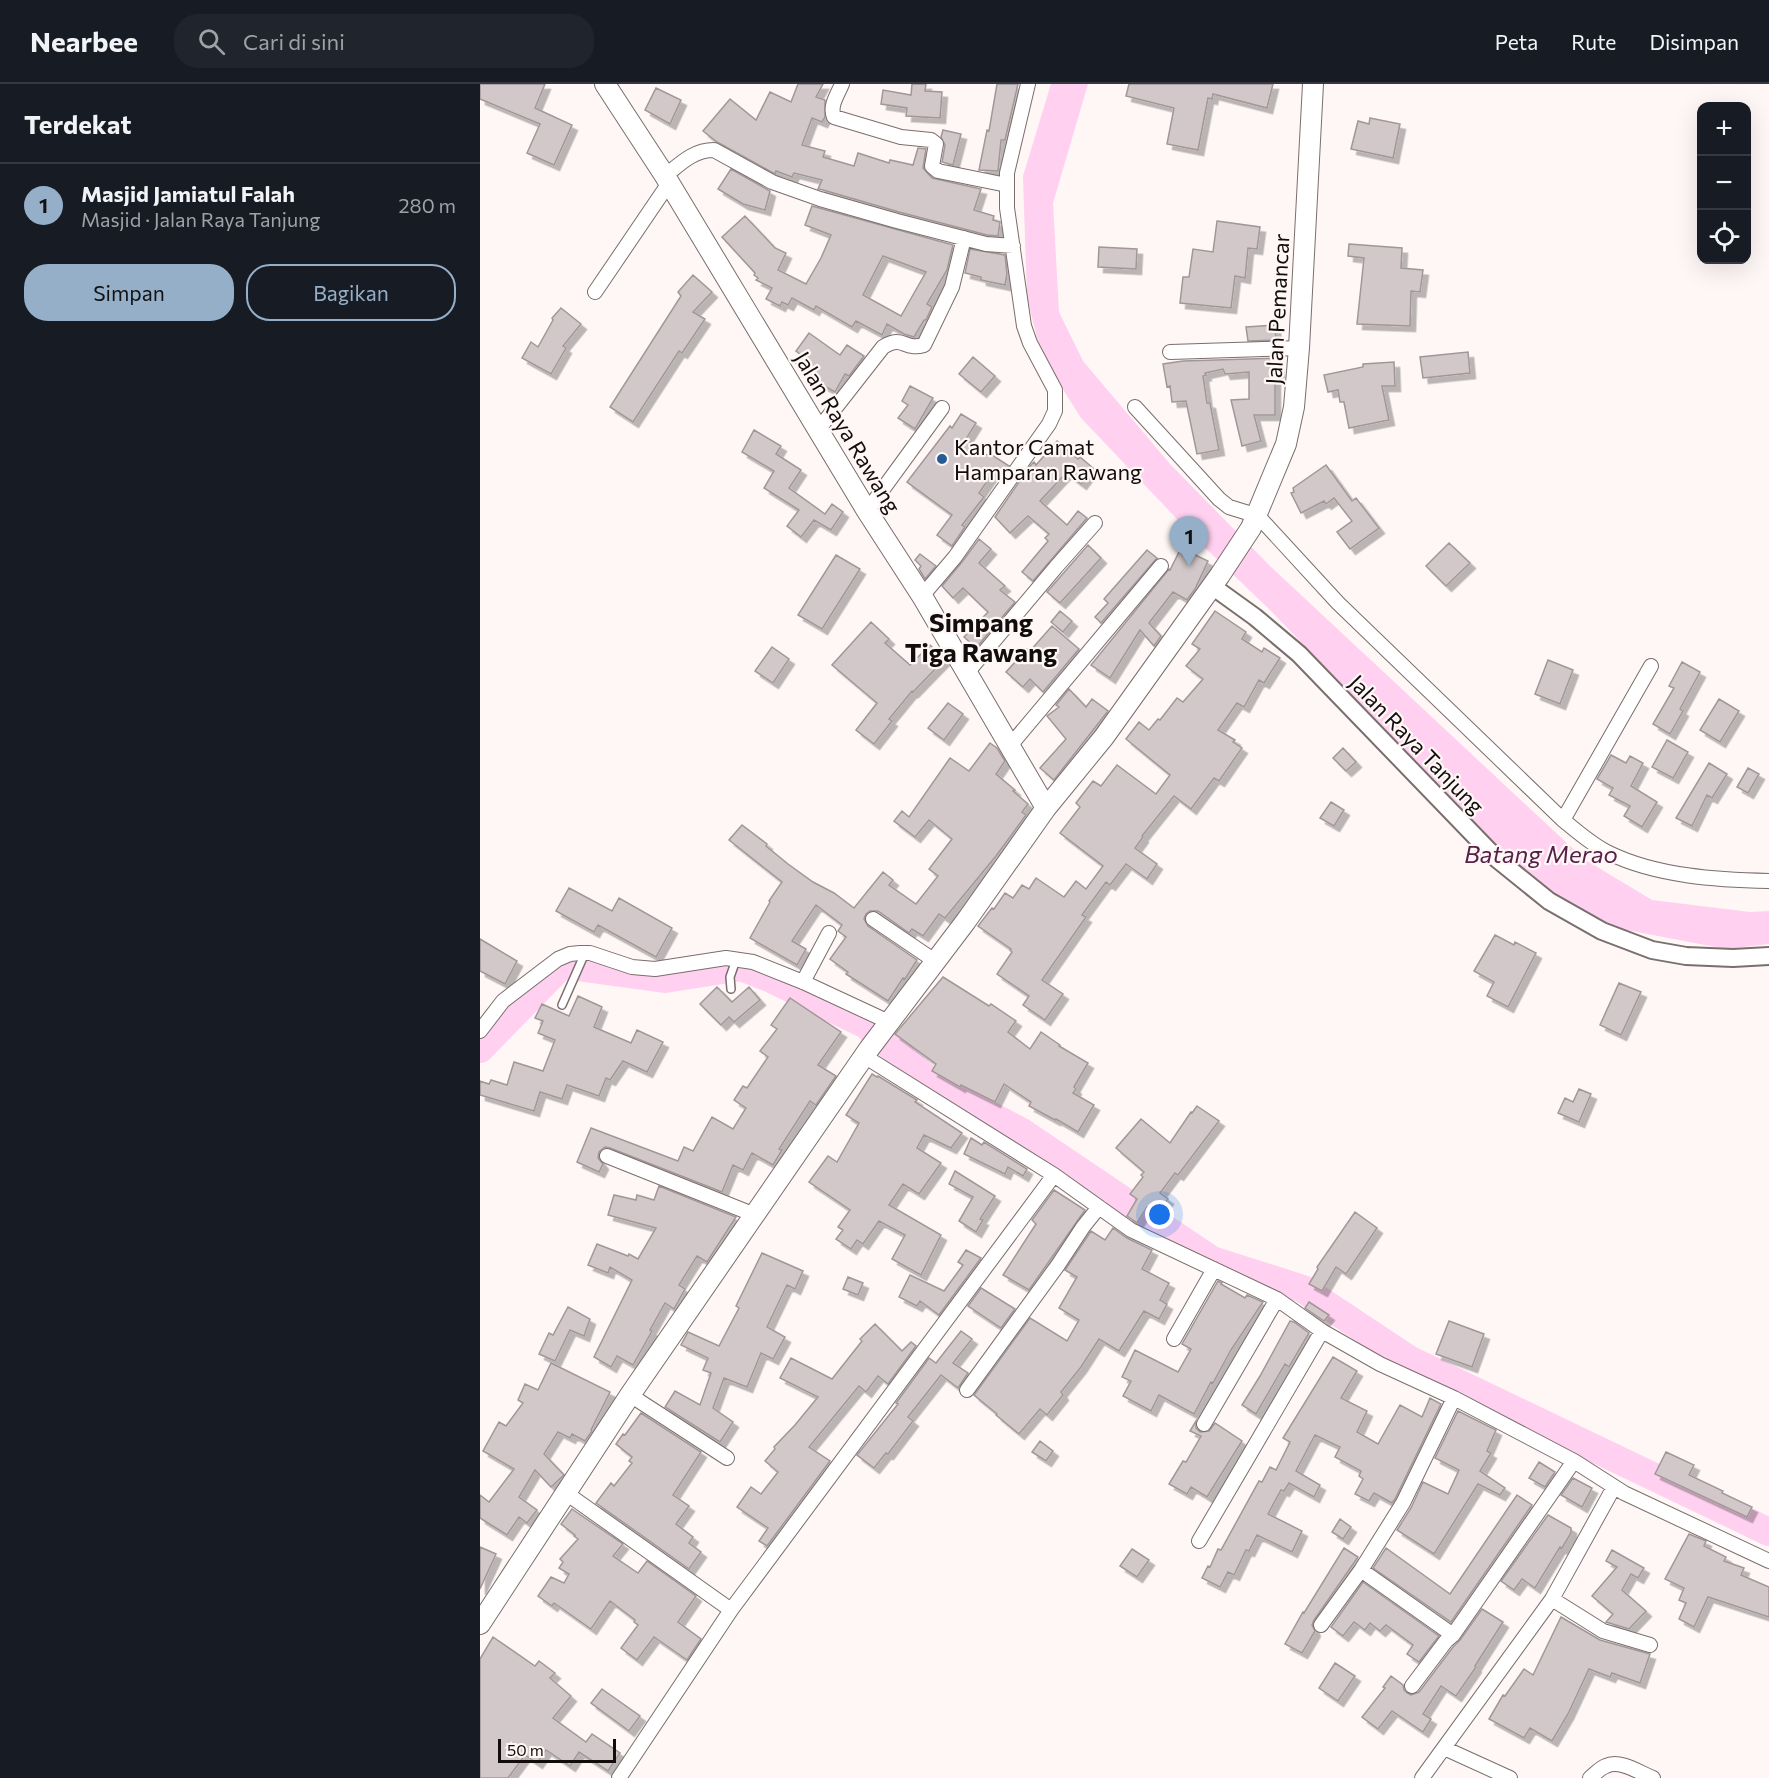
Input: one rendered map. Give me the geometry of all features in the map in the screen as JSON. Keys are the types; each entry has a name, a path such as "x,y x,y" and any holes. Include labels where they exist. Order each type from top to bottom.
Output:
{"main road":[{"name":"Jalan Raya Rawang","path":"605,84 667,179 867,511 921,596 1046,808"},
{"name":"Jalan Pemancar","path":"480,1624 630,1395 886,1025 1046,808 1104,737 1216,581 1255,522 1286,444 1294,407 1313,84"}],"street":[{"path":"842,84 832,106 834,117 901,137 931,140 936,144 932,166 938,171 1007,185"},
{"path":"921,596 955,557 1049,424 1055,411 1055,390 1030,343 1024,326 1007,208 1007,173 1028,84"},
{"path":"595,292 667,179 694,153 705,150 714,150 772,182 842,205 986,244 1013,246"},
{"path":"818,430 883,347 899,341 908,346 924,345 952,287 964,238"},
{"path":"1170,352 1299,348"},
{"path":"1135,407 1219,499 1255,522 1563,820 1607,852 1631,863 1683,874 1736,880 1769,880"},
{"path":"867,511 942,408"},
{"path":"966,674 1095,523"},
{"path":"1009,747 1161,566"},
{"name":"Jalan Raya Tanjung","path":"1216,581 1299,654 1497,859 1548,902 1602,931 1652,950 1686,956 1733,958 1769,956"},
{"path":"1563,820 1651,666"},
{"path":"873,919 935,961"},
{"path":"803,982 829,933"},
{"path":"480,1031 503,1001 558,959 570,954 632,968 655,969 726,958 736,962 753,962 803,982 886,1025"},
{"path":"867,1053 1054,1175 1131,1230 1277,1299 1322,1331 1380,1364 1454,1398 1574,1461 1614,1487 1769,1561"},
{"path":"607,1156 755,1215"},
{"path":"619,1778 731,1610 1054,1175"},
{"path":"968,1390 1099,1207"},
{"path":"1174,1339 1214,1269"},
{"path":"1204,1424 1277,1299"},
{"path":"1199,1541 1322,1331"},
{"path":"630,1395 727,1458"},
{"path":"1321,1625 1361,1570 1403,1503 1454,1398"},
{"path":"1412,1686 1453,1635 1574,1461"},
{"path":"1422,1778 1552,1599 1614,1487"},
{"path":"566,1493 731,1610"},
{"path":"1361,1570 1453,1635"},
{"path":"1552,1599 1603,1631 1650,1646"},
{"path":"1444,1748 1510,1778"},
{"path":"1590,1778 1605,1766 1614,1764 1653,1778"}],"lane":[{"path":"562,1005 584,956"},
{"path":"731,989 730,977 736,962"}],"water":[{"name":"Batang Merao","path":"1051,84 1088,84 1053,203 1059,312 1083,361 1170,464 1270,566 1584,859 1652,900 1750,912 1769,911 1769,944 1726,949 1616,928 1573,908 1521,870 1268,608 1196,539 1081,418 1041,354 1027,297 1023,176"}],"building":[{"path":"480,84 545,84 535,108 572,125 554,165 527,153 540,124 480,99"},
{"path":"798,84 823,84 816,97 825,100 825,117 822,122 812,118 802,145 825,151 823,157 854,166 858,153 889,163 890,160 913,165 918,148 926,149 923,168 932,178 981,189 974,210 994,216 993,220 1000,222 998,236 987,235 818,189 822,180 794,173 792,177 776,171 775,174 717,142 703,131 730,99 756,120 770,92 791,102"},
{"path":"912,84 926,84 925,91 942,92 940,118 906,116 907,108 881,104 883,90 911,95"},
{"path":"997,84 1018,84 1005,140 1001,140 998,171 979,170 987,130 989,131"},
{"path":"1129,84 1273,84 1267,108 1213,94 1212,99 1208,98 1198,150 1167,144 1174,108 1126,96"},
{"path":"656,88 681,100 670,124 645,110"},
{"path":"1370,118 1400,124 1393,158 1351,149 1358,121 1369,124"},
{"path":"943,130 961,134 953,165 942,162 945,145 941,137"},
{"path":"731,169 770,191 765,210 743,204 718,189"},
{"path":"812,206 953,245 947,270 927,304 932,307 914,337 887,324 882,335 856,321 852,327 816,306 814,310 792,298 788,305 782,302 780,306 766,299 772,288 756,280 758,278 754,275 755,273 722,237 745,216 775,248 786,253 778,270 806,284 831,235 805,225","holes":["883,256 926,272 901,316 863,295"]},
{"path":"1217,221 1260,227 1257,249 1248,248 1245,278 1235,276 1231,308 1180,303 1183,277 1189,277 1193,249 1213,252"},
{"path":"1349,244 1402,248 1401,268 1423,270 1420,292 1411,291 1410,326 1357,324 1364,258 1348,256"},
{"path":"1099,247 1137,249 1136,269 1098,267"},
{"path":"970,249 1005,255 1007,274 1005,285 981,280 981,277 965,273"},
{"path":"693,275 712,292 693,312 705,319 682,353 679,351 633,422 610,407 681,296 678,292"},
{"path":"561,308 581,324 563,346 566,348 551,374 522,358 531,342 538,347 552,318"},
{"path":"1275,325 1276,340 1248,341 1246,327"},
{"path":"809,333 840,355 847,345 864,356 849,376 845,374 835,392 808,377 811,373 796,363 801,355 796,351"},
{"path":"1468,352 1470,373 1423,378 1420,357"},
{"path":"973,357 995,376 981,392 959,374"},
{"path":"1276,358 1279,372 1275,372 1275,415 1254,415 1261,441 1242,446 1231,400 1249,399 1249,372 1225,374 1223,369 1205,373 1206,375 1203,376 1207,403 1210,403 1219,450 1197,454 1186,401 1172,402 1163,364 1183,361"},
{"path":"1394,362 1395,386 1382,386 1389,420 1349,428 1344,402 1340,402 1338,390 1328,392 1324,375 1363,367 1363,364"},
{"path":"910,386 933,398 915,429 898,418 908,405 902,401"},
{"path":"961,414 976,423 966,439 987,455 989,453 1009,466 1001,476 994,471 979,493 984,497 962,525 965,527 952,546 937,535 952,515 907,482"},
{"path":"754,430 781,446 776,454 801,470 789,488 825,514 832,504 843,512 831,530 814,520 801,537 787,526 799,510 764,488 774,471 742,452"},
{"path":"1057,441 1078,459 1080,457 1093,468 1081,484 1066,473 1040,501 1067,525 1078,511 1087,518 1033,581 1022,572 1048,541 1045,538 1049,534 1028,516 1010,533 995,517 1030,466 1034,462 1036,465"},
{"path":"1326,465 1352,501 1356,498 1379,528 1350,549 1337,532 1352,521 1334,498 1326,504 1324,501 1301,513 1291,493 1294,492 1293,488"},
{"path":"979,539 991,549 979,563 1005,586 1000,590 1015,602 976,648 964,637 988,612 963,588 953,598 942,586"},
{"path":"1449,543 1470,563 1446,586 1426,566"},
{"path":"1088,545 1101,558 1060,603 1047,592"},
{"path":"1181,548 1208,561 1195,589 1187,600 1173,592 1149,623 1161,636 1154,646 1140,630 1110,678 1091,665 1170,570"},
{"path":"1147,550 1157,558 1101,623 1095,617 1108,603 1104,599"},
{"path":"920,554 936,566 925,579 919,569 921,566 915,560"},
{"path":"836,555 860,569 822,629 798,615"},
{"path":"1060,611 1072,621 1063,632 1051,622"},
{"path":"1215,611 1246,632 1242,639 1262,652 1264,648 1280,658 1264,683 1259,680 1244,707 1237,703 1218,730 1235,740 1233,742 1242,748 1219,781 1214,778 1191,809 1174,796 1142,836 1135,848 1157,864 1147,879 1126,864 1110,885 1106,882 1082,915 1086,917 1042,980 1063,994 1045,1020 1023,1005 1029,996 997,974 1012,952 1011,949 978,926 1005,893 1013,898 1022,885 1029,889 1036,878 1064,897 1076,881 1086,889 1103,866 1060,833 1080,807 1076,803 1093,781 1101,786 1117,765 1156,794 1170,775 1126,739 1139,722 1149,730 1177,698 1183,702 1203,679 1186,666 1200,649 1192,644"},
{"path":"871,622 889,639 885,643 910,665 930,645 945,659 912,691 889,719 892,721 874,744 856,730 877,703 832,665"},
{"path":"1052,626 1079,649 1043,692 1030,679 1023,687 1006,672 1027,649 1030,651"},
{"path":"772,647 789,659 773,683 755,671"},
{"path":"1548,660 1573,670 1560,704 1535,694"},
{"path":"1682,662 1700,672 1680,709 1683,711 1670,734 1653,724 1674,688 1669,686"},
{"path":"1069,689 1086,707 1092,699 1108,711 1054,780 1040,768 1066,739 1047,716 1059,707 1056,705"},
{"path":"1719,699 1739,711 1720,742 1700,730"},
{"path":"948,703 963,714 944,740 928,728"},
{"path":"1667,740 1688,752 1673,778 1652,767"},
{"path":"990,743 997,748 1005,761 996,774 1028,804 1022,812 1026,815 945,918 939,914 923,936 912,929 909,933 878,911 870,911 866,914 864,919 868,926 917,960 888,1001 846,974 848,972 830,959 846,937 838,931 842,925 816,905 792,941 806,949 797,965 750,938 769,901 782,882 729,840 742,825 788,864 854,908 883,872 893,880 889,885 916,904 938,876 929,869 952,839 929,820 915,837 894,821 902,811 909,817 950,758 969,771"},
{"path":"1343,748 1356,762 1346,771 1333,758"},
{"path":"1611,755 1626,763 1630,756 1643,763 1631,786 1657,802 1642,827 1624,816 1630,806 1609,795 1613,788 1597,779"},
{"path":"1709,763 1727,774 1712,798 1707,795 1692,826 1676,818"},
{"path":"1748,768 1759,774 1748,793 1737,787"},
{"path":"1331,802 1344,810 1334,826 1320,818"},
{"path":"569,888 612,911 619,898 672,928 656,957 598,925 594,932 556,911"},
{"path":"1495,935 1536,953 1508,1007 1487,996 1494,982 1474,971"},
{"path":"480,939 517,961 505,984 480,971"},
{"path":"943,977 1016,1021 1008,1032 1030,1049 1041,1032 1088,1063 1073,1093 1094,1105 1078,1132 1029,1106 1031,1102 1004,1084 995,1102 961,1085 960,1087 932,1071 936,1064 895,1034"},
{"path":"1619,983 1641,992 1621,1035 1600,1025"},
{"path":"717,987 732,1002 749,987 760,1000 734,1022 729,1017 721,1025 700,1004"},
{"path":"578,996 602,1007 594,1027 631,1043 637,1030 663,1042 647,1072 623,1061 610,1080 606,1078 599,1096 567,1085 562,1099 540,1092 534,1111 480,1095 480,1081 489,1084 491,1080 507,1085 514,1062 543,1071 555,1040 538,1033 543,1021 535,1018 542,1004 569,1016"},
{"path":"790,998 841,1032 818,1065 836,1076 816,1105 810,1101 779,1149 782,1150 773,1165 752,1153 743,1170 733,1165 722,1192 610,1148 605,1147 599,1152 598,1158 603,1164 599,1172 577,1162 591,1128 678,1161 684,1147 693,1151 712,1117 733,1129 746,1108 734,1100 743,1086 747,1088 768,1057 760,1051 777,1029 771,1025"},
{"path":"872,1074 917,1100 915,1102 962,1133 951,1148 924,1135 917,1148 941,1163 919,1194 903,1184 889,1205 941,1235 921,1275 892,1259 905,1235 879,1221 863,1244 857,1240 851,1249 836,1239 843,1230 838,1227 850,1210 809,1182 828,1156 837,1162 859,1123 846,1115"},
{"path":"1579,1089 1591,1094 1579,1122 1558,1113 1565,1098 1573,1102"},
{"path":"1197,1106 1219,1121 1178,1175 1175,1173 1160,1193 1168,1199 1156,1214 1147,1207 1137,1223 1127,1216 1137,1199 1130,1194 1143,1177 1141,1175 1144,1172 1116,1148 1141,1119 1170,1143"},
{"path":"971,1138 982,1145 984,1142 1027,1169 1023,1176 1008,1167 1005,1174 964,1154"},
{"path":"955,1171 995,1196 980,1219 983,1220 976,1232 959,1221 973,1197 949,1184"},
{"path":"659,1186 736,1217 707,1262 697,1256 679,1285 685,1289 674,1309 665,1303 633,1365 617,1356 611,1367 594,1357 632,1280 610,1267 608,1273 588,1265 597,1244 638,1259 656,1228 608,1215 614,1195 636,1200 637,1195 654,1200"},
{"path":"1054,1190 1085,1210 1029,1290 1003,1275 1036,1224 1032,1220"},
{"path":"1355,1212 1377,1228 1346,1274 1336,1267 1322,1291 1309,1284 1317,1267"},
{"path":"1113,1228 1127,1238 1152,1250 1142,1269 1169,1283 1160,1300 1167,1304 1159,1319 1144,1311 1119,1351 1099,1339 1061,1392 1063,1395 1047,1415 1040,1409 1019,1434 974,1395 1030,1318 1067,1341 1079,1320 1059,1308 1077,1277 1065,1270 1091,1231 1105,1240"},
{"path":"966,1250 981,1258 939,1315 920,1301 917,1306 899,1297 910,1275 944,1291 963,1265 958,1262"},
{"path":"762,1253 803,1271 795,1289 787,1285 767,1327 785,1337 773,1359 761,1353 747,1387 724,1378 713,1408 733,1422 720,1442 665,1407 675,1391 700,1405 711,1373 703,1370 708,1358 681,1345 688,1332 719,1346 739,1308 736,1306"},
{"path":"848,1277 863,1283 858,1295 843,1289"},
{"path":"1218,1281 1245,1298 1247,1295 1263,1302 1231,1350 1213,1383 1211,1382 1194,1414 1159,1395 1151,1411 1123,1396 1131,1381 1122,1377 1135,1350 1178,1372 1191,1349 1182,1344"},
{"path":"981,1288 1015,1309 1001,1328 968,1306"},
{"path":"1309,1302 1329,1315 1324,1321 1305,1308"},
{"path":"568,1307 590,1319 584,1336 570,1330 555,1361 539,1354 549,1333 553,1335"},
{"path":"1290,1321 1309,1333 1289,1367 1285,1364 1256,1414 1242,1405"},
{"path":"1449,1321 1484,1334 1472,1367 1436,1354"},
{"path":"875,1324 902,1351 911,1342 916,1346 888,1384 878,1376 866,1392 859,1386 809,1447 830,1461 767,1546 759,1541 768,1528 737,1507 751,1487 761,1494 778,1472 765,1461 775,1449 774,1447 818,1397 780,1378 791,1358 832,1379 862,1341 860,1339"},
{"path":"961,1331 972,1339 953,1363 968,1373 958,1388 941,1375 908,1417 913,1421 888,1454 886,1453 874,1468 857,1455 898,1404 896,1403 929,1358 936,1363"},
{"path":"1333,1357 1357,1371 1341,1398 1367,1411 1357,1432 1378,1444 1400,1405 1422,1417 1430,1398 1441,1404 1395,1499 1392,1503 1374,1493 1369,1501 1355,1494 1363,1479 1359,1476 1361,1471 1335,1457 1340,1447 1315,1435 1296,1471 1320,1485 1314,1497 1289,1483 1284,1491 1281,1490 1268,1514 1302,1531 1292,1552 1257,1535 1249,1551 1246,1550 1234,1575 1228,1572 1220,1587 1202,1578 1218,1549 1221,1550 1259,1481 1262,1482 1270,1467 1276,1470 1290,1442 1283,1438"},
{"path":"551,1363 610,1392 585,1441 572,1434 570,1438 558,1432 544,1454 564,1475 551,1487 535,1470 519,1497 537,1510 527,1523 519,1517 507,1535 480,1518 480,1495 489,1502 514,1469 483,1451 499,1422 506,1426 523,1403 518,1400 525,1384 538,1390"},
{"path":"1458,1411 1496,1430 1487,1451 1491,1453 1480,1471 1505,1488 1500,1495 1478,1484 1434,1554 1397,1530 1411,1508 1423,1482 1448,1494 1459,1470 1435,1458"},
{"path":"641,1413 701,1452 673,1495 689,1506 676,1524 693,1537 689,1543 701,1552 689,1569 596,1503 611,1483 614,1486 632,1463 629,1461 632,1457 616,1444"},
{"path":"1196,1421 1196,1428 1200,1432 1209,1431 1215,1423 1242,1441 1207,1497 1191,1487 1187,1494 1169,1484 1183,1461 1186,1462 1201,1436 1190,1431"},
{"path":"1040,1441 1053,1451 1046,1461 1032,1452"},
{"path":"1666,1452 1694,1465 1689,1475 1752,1507 1747,1517 1655,1474"},
{"path":"1539,1462 1555,1472 1545,1487 1529,1478"},
{"path":"1573,1478 1592,1488 1582,1507 1561,1495"},
{"path":"1517,1495 1532,1505 1451,1622 1373,1568 1386,1548 1450,1594"},
{"path":"572,1509 623,1544 613,1556 638,1573 647,1561 696,1596 678,1622 701,1639 687,1660 654,1637 637,1660 621,1648 638,1625 634,1622 635,1620 610,1601 591,1629 554,1603 552,1606 538,1596 551,1577 564,1583 569,1574 559,1568 563,1562 560,1559 578,1539 561,1524"},
{"path":"1548,1515 1571,1528 1571,1533 1535,1588 1522,1579 1514,1590 1501,1581"},
{"path":"1340,1519 1351,1527 1343,1539 1332,1532"},
{"path":"1689,1534 1706,1541 1704,1546 1726,1557 1724,1561 1744,1568 1741,1575 1769,1587 1769,1617 1708,1597 1694,1627 1679,1619 1686,1603 1679,1600 1684,1588 1665,1579"},
{"path":"480,1547 496,1554 480,1589"},
{"path":"1344,1548 1358,1557 1314,1620 1312,1625 1315,1631 1302,1653 1285,1644"},
{"path":"1132,1549 1149,1560 1137,1577 1120,1566"},
{"path":"1612,1550 1644,1568 1638,1578 1631,1574 1622,1590 1646,1611 1629,1629 1606,1622 1613,1614 1592,1596 1617,1567 1606,1561"},
{"path":"1363,1582 1439,1636 1419,1662 1407,1654 1413,1645 1386,1625 1380,1631 1370,1623 1365,1630 1354,1622 1343,1636 1331,1627"},
{"path":"1482,1609 1503,1622 1456,1696 1441,1686 1423,1714 1431,1719 1423,1732 1392,1711 1378,1729 1362,1717 1385,1688 1383,1687 1391,1676 1403,1685 1407,1693 1411,1695 1419,1692"},
{"path":"1561,1617 1600,1640 1650,1654 1640,1683 1612,1673 1610,1677 1589,1669 1568,1714 1552,1741 1530,1728 1524,1738 1489,1719 1503,1695 1505,1696 1524,1669 1533,1675"},
{"path":"493,1637 535,1666 539,1661 555,1673 550,1678 571,1696 553,1718 586,1742 592,1734 620,1753 608,1771 579,1752 570,1766 546,1750 537,1763 525,1755 508,1778 480,1778 480,1659"},
{"path":"1335,1663 1355,1676 1338,1701 1319,1688"},
{"path":"602,1689 640,1716 629,1731 591,1703"}],"waterway":[{"path":"480,1049 562,965 665,979 741,967 769,978 866,1025 935,1086 1022,1132 1212,1260 1303,1289 1410,1360 1769,1532"}],"place":[{"name":"Kantor Camat Hamparan Rawang","path":"942,459"},
{"name":"Masjid Jamiatul Falah","path":"1189,566"}],"district":[{"name":"Simpang Tiga Rawang","path":"981,636"}]}
